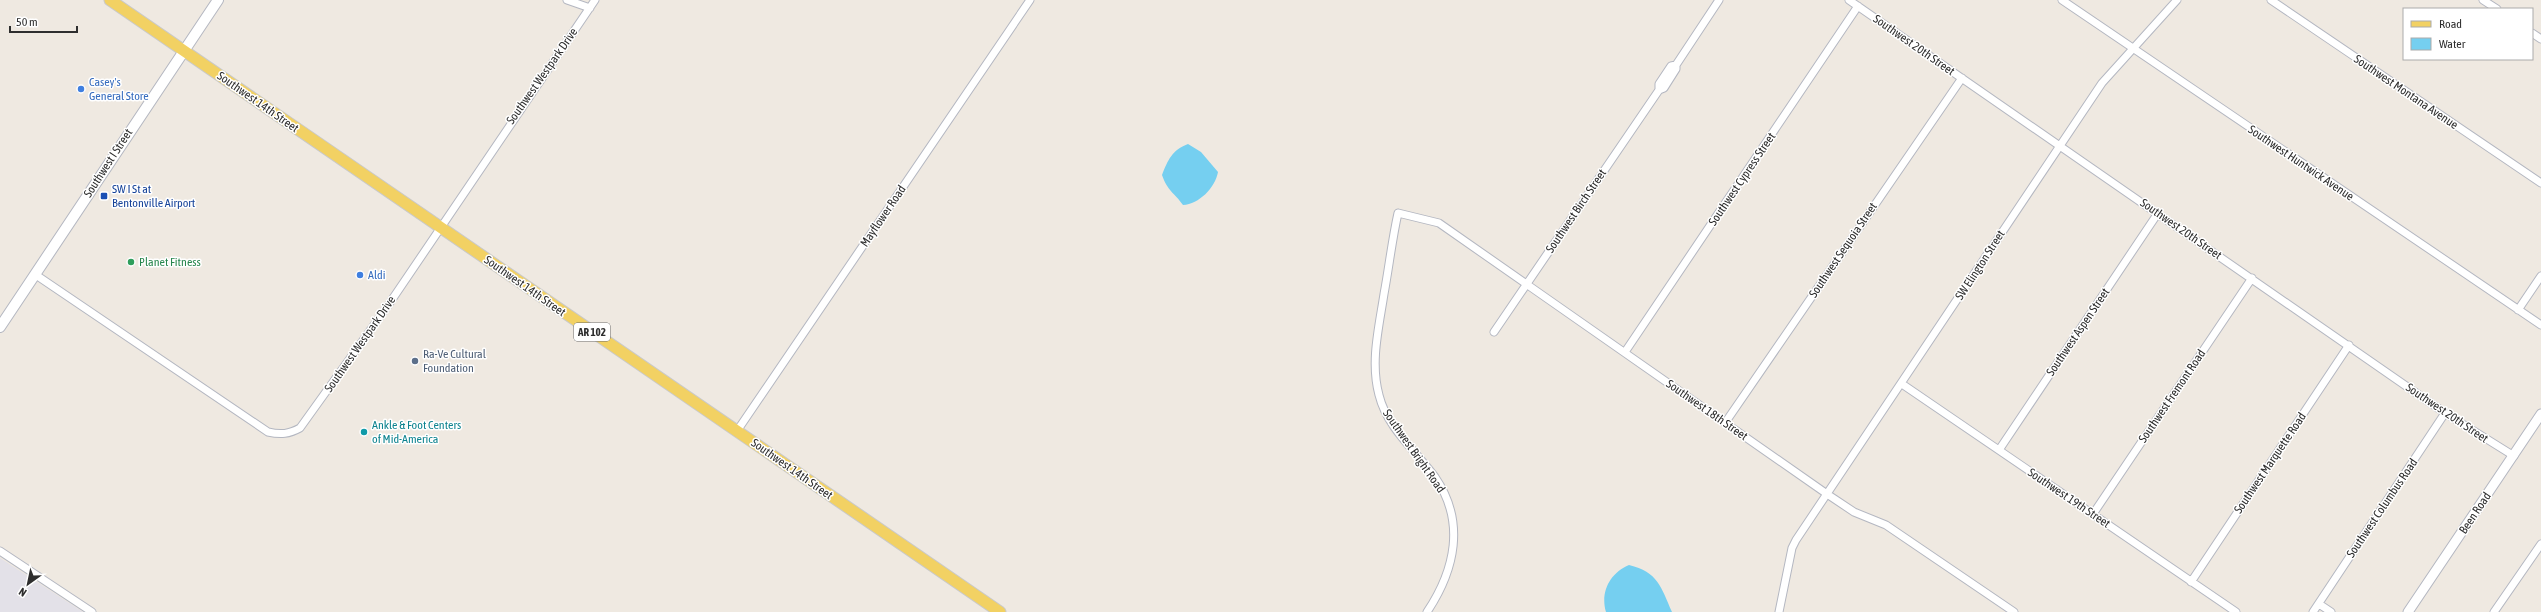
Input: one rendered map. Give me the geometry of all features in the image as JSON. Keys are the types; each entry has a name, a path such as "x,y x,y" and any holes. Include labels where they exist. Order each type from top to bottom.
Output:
{"main road":[{"name":"Southwest 14th Street","path":"110,0 1000,612"},
{"name":"Southwest I Street","path":"0,327 36,275 131,128 218,0"}],"street":[{"path":"567,0 590,8"},
{"name":"Southwest Westpark Drive","path":"36,275 268,432 278,435 290,434 300,428 441,227 595,0"},
{"name":"Mayflower Road","path":"737,431 1030,0"},
{"name":"Southwest Birch Street","path":"1494,332 1659,90 1659,84 1671,66 1676,65 1719,0"},
{"name":"Southwest 20th Street","path":"1849,0 2349,345 2445,413 2514,456"},
{"name":"Southwest Huntwick Avenue","path":"2062,0 2132,49 2541,325"},
{"name":"SW Elington Street","path":"1780,612 1792,548 1796,540 1902,384 2102,83 2177,0"},
{"name":"Southwest Montana Avenue","path":"2271,0 2541,183"},
{"path":"2483,0 2495,8"},
{"name":"Southwest Cypress Street","path":"1625,352 1858,6"},
{"name":"Southwest Sequoia Street","path":"1725,423 1962,78"},
{"name":"Southwest 18th Street","path":"1398,213 1439,223 1827,494 1854,512 1886,525 2014,612"},
{"name":"Southwest Bright Road","path":"1398,213 1377,338 1375,371 1379,396 1385,413 1406,443 1435,477 1447,498 1452,514 1453,547 1450,570 1438,595 1427,612"},
{"name":"Southwest Aspen Street","path":"1999,450 2158,213"},
{"path":"2518,310 2541,276"},
{"name":"Southwest Fremont Road","path":"2093,514 2252,278"},
{"name":"Southwest Marquette Road","path":"2191,582 2349,345"},
{"name":"Southwest 19th Street","path":"1902,384 2236,612"},
{"name":"Southwest Columbus Road","path":"2319,604 2445,413"},
{"name":"Been Road","path":"2408,612 2541,414"},
{"path":"2494,612 2541,544"},
{"path":"0,551 92,612"},
{"path":"2313,612 2319,604 2331,612"}],"shaded area":[{"path":"0,558 83,612 0,612"}],"water":[{"path":"1188,144 1201,152 1218,172 1214,184 1205,194 1195,202 1183,205 1169,189 1162,175 1174,152"},
{"path":"1629,565 1639,568 1652,576 1661,588 1672,612 1606,612 1604,597 1608,584 1622,568"}],"place":[{"name":"Casey's General Store","path":"81,89"},
{"name":"SW I St at Bentonville Airport","path":"104,196"},
{"name":"Planet Fitness","path":"131,262"},
{"name":"Aldi","path":"360,275"},
{"name":"Ra-Ve Cultural Foundation","path":"415,361"},
{"name":"Ankle & Foot Centers of Mid-America","path":"364,432"}]}
